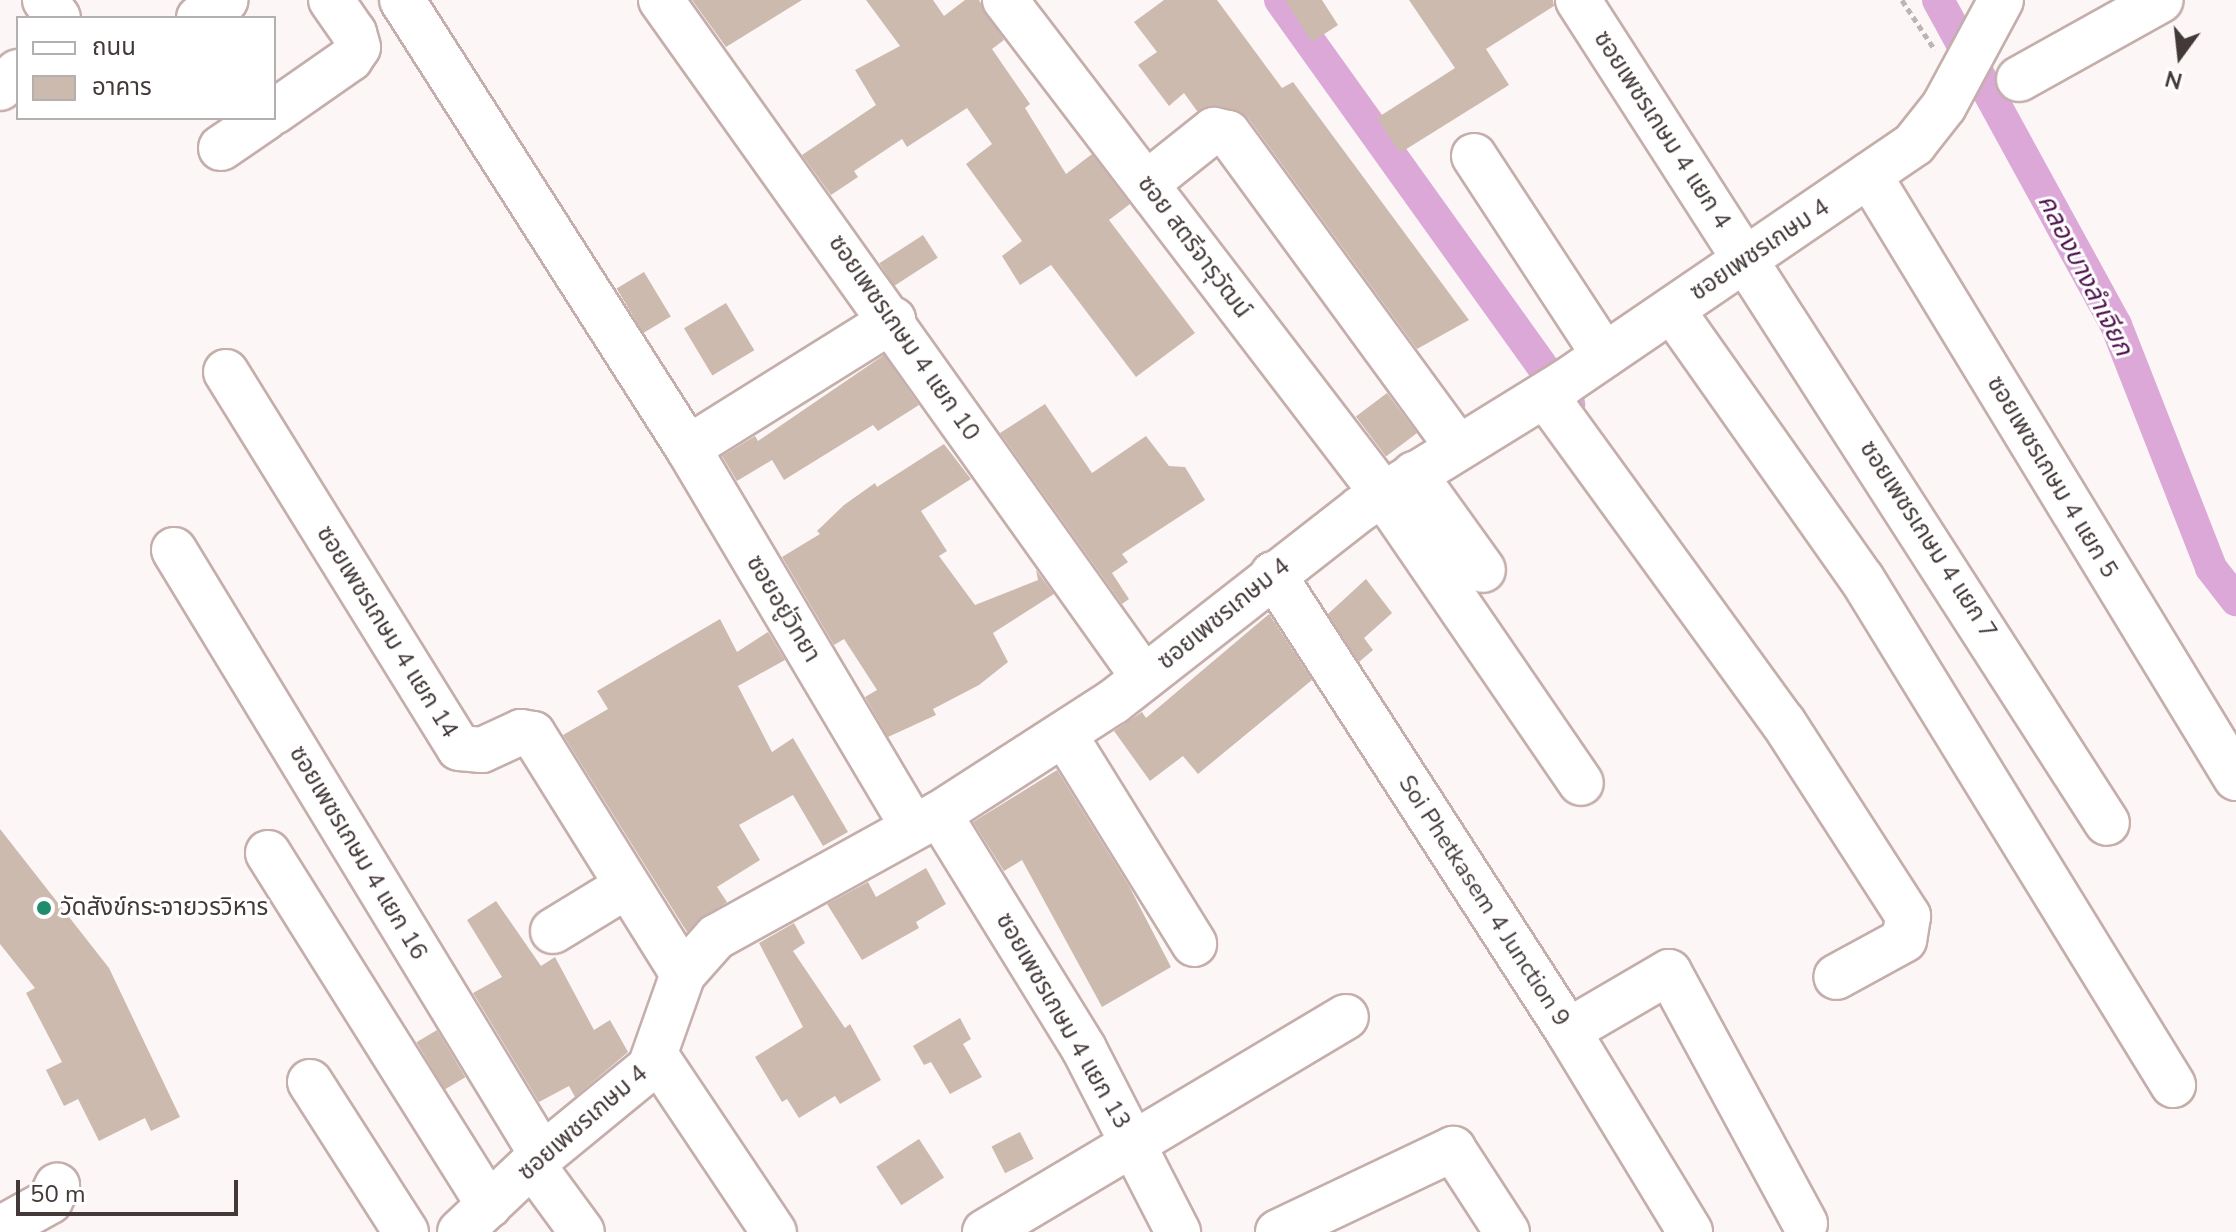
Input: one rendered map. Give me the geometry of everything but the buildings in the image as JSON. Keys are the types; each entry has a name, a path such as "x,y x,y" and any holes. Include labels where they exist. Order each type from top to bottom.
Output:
{"street":[{"path":"202,16 226,0"},
{"path":"276,111 350,59 358,47 354,33 331,0"},
{"name":"ซอยอยู่วิทยา","path":"402,0 926,821"},
{"name":"ซอยเพชรเกษม 4 แยก 10","path":"661,0 893,320 1144,678"},
{"name":"ซอย สตรีจารุวัฒน์","path":"1005,0 1146,184 1399,484"},
{"name":"ซอยเพชรเกษม 4 แยก 4","path":"1578,0 1746,259"},
{"name":"ซอยเพชรเกษม 4","path":"477,1222 537,1160 644,1074 656,1056 683,974 716,937 926,821 1064,734 1144,678 1273,574 1399,484 1553,390 1914,144 1934,123 2001,0"},
{"path":"2019,79 2161,0"},
{"path":"0,88 16,74"},
{"path":"221,148 262,120"},
{"path":"1146,184 1214,130 1228,133 1458,447"},
{"path":"1474,156 1604,355"},
{"name":"ซอยเพชรเกษม 4 แยก 5","path":"1869,175 2236,778"},
{"name":"ซอยเพชรเกษม 4 แยก 7","path":"1746,259 2107,823"},
{"path":"1672,310 1862,579 2173,1085"},
{"path":"688,448 893,320"},
{"name":"ซอยเพชรเกษม 4 แยก 14","path":"226,372 459,748 482,750 521,732 533,734 625,887 683,974"},
{"path":"1553,390 1783,722 1908,916 1904,940 1836,977"},
{"path":"1399,484 1483,570"},
{"path":"1399,484 1581,783"},
{"name":"ซอยเพชรเกษม 4 แยก 16","path":"174,550 582,1232"},
{"name":"Soi Phetkasem 4 Junction 9","path":"1273,574 1568,1031 1690,1232"},
{"path":"1064,734 1194,944"},
{"name":"ซอยเพชรเกษม 4 แยก 13","path":"926,821 1084,1049 1178,1232"},
{"path":"268,853 477,1222"},
{"path":"553,931 625,887"},
{"path":"1568,1031 1669,972 1805,1224"},
{"path":"985,1232 1133,1141 1346,1017"},
{"path":"656,1056 774,1232"},
{"path":"310,1082 406,1232"},
{"path":"1278,1232 1453,1149 1507,1232"},
{"path":"0,1229 57,1206"}],"path":[{"path":"1902,0 1966,62"}],"waterway":[{"path":"1280,0 1569,404"},
{"name":"คลองบางลำเจียก","path":"1938,0 2116,325 2211,568 2236,600"}],"place":[{"name":"วัดสังข์กระจายวรวิหาร","path":"44,908"}]}
